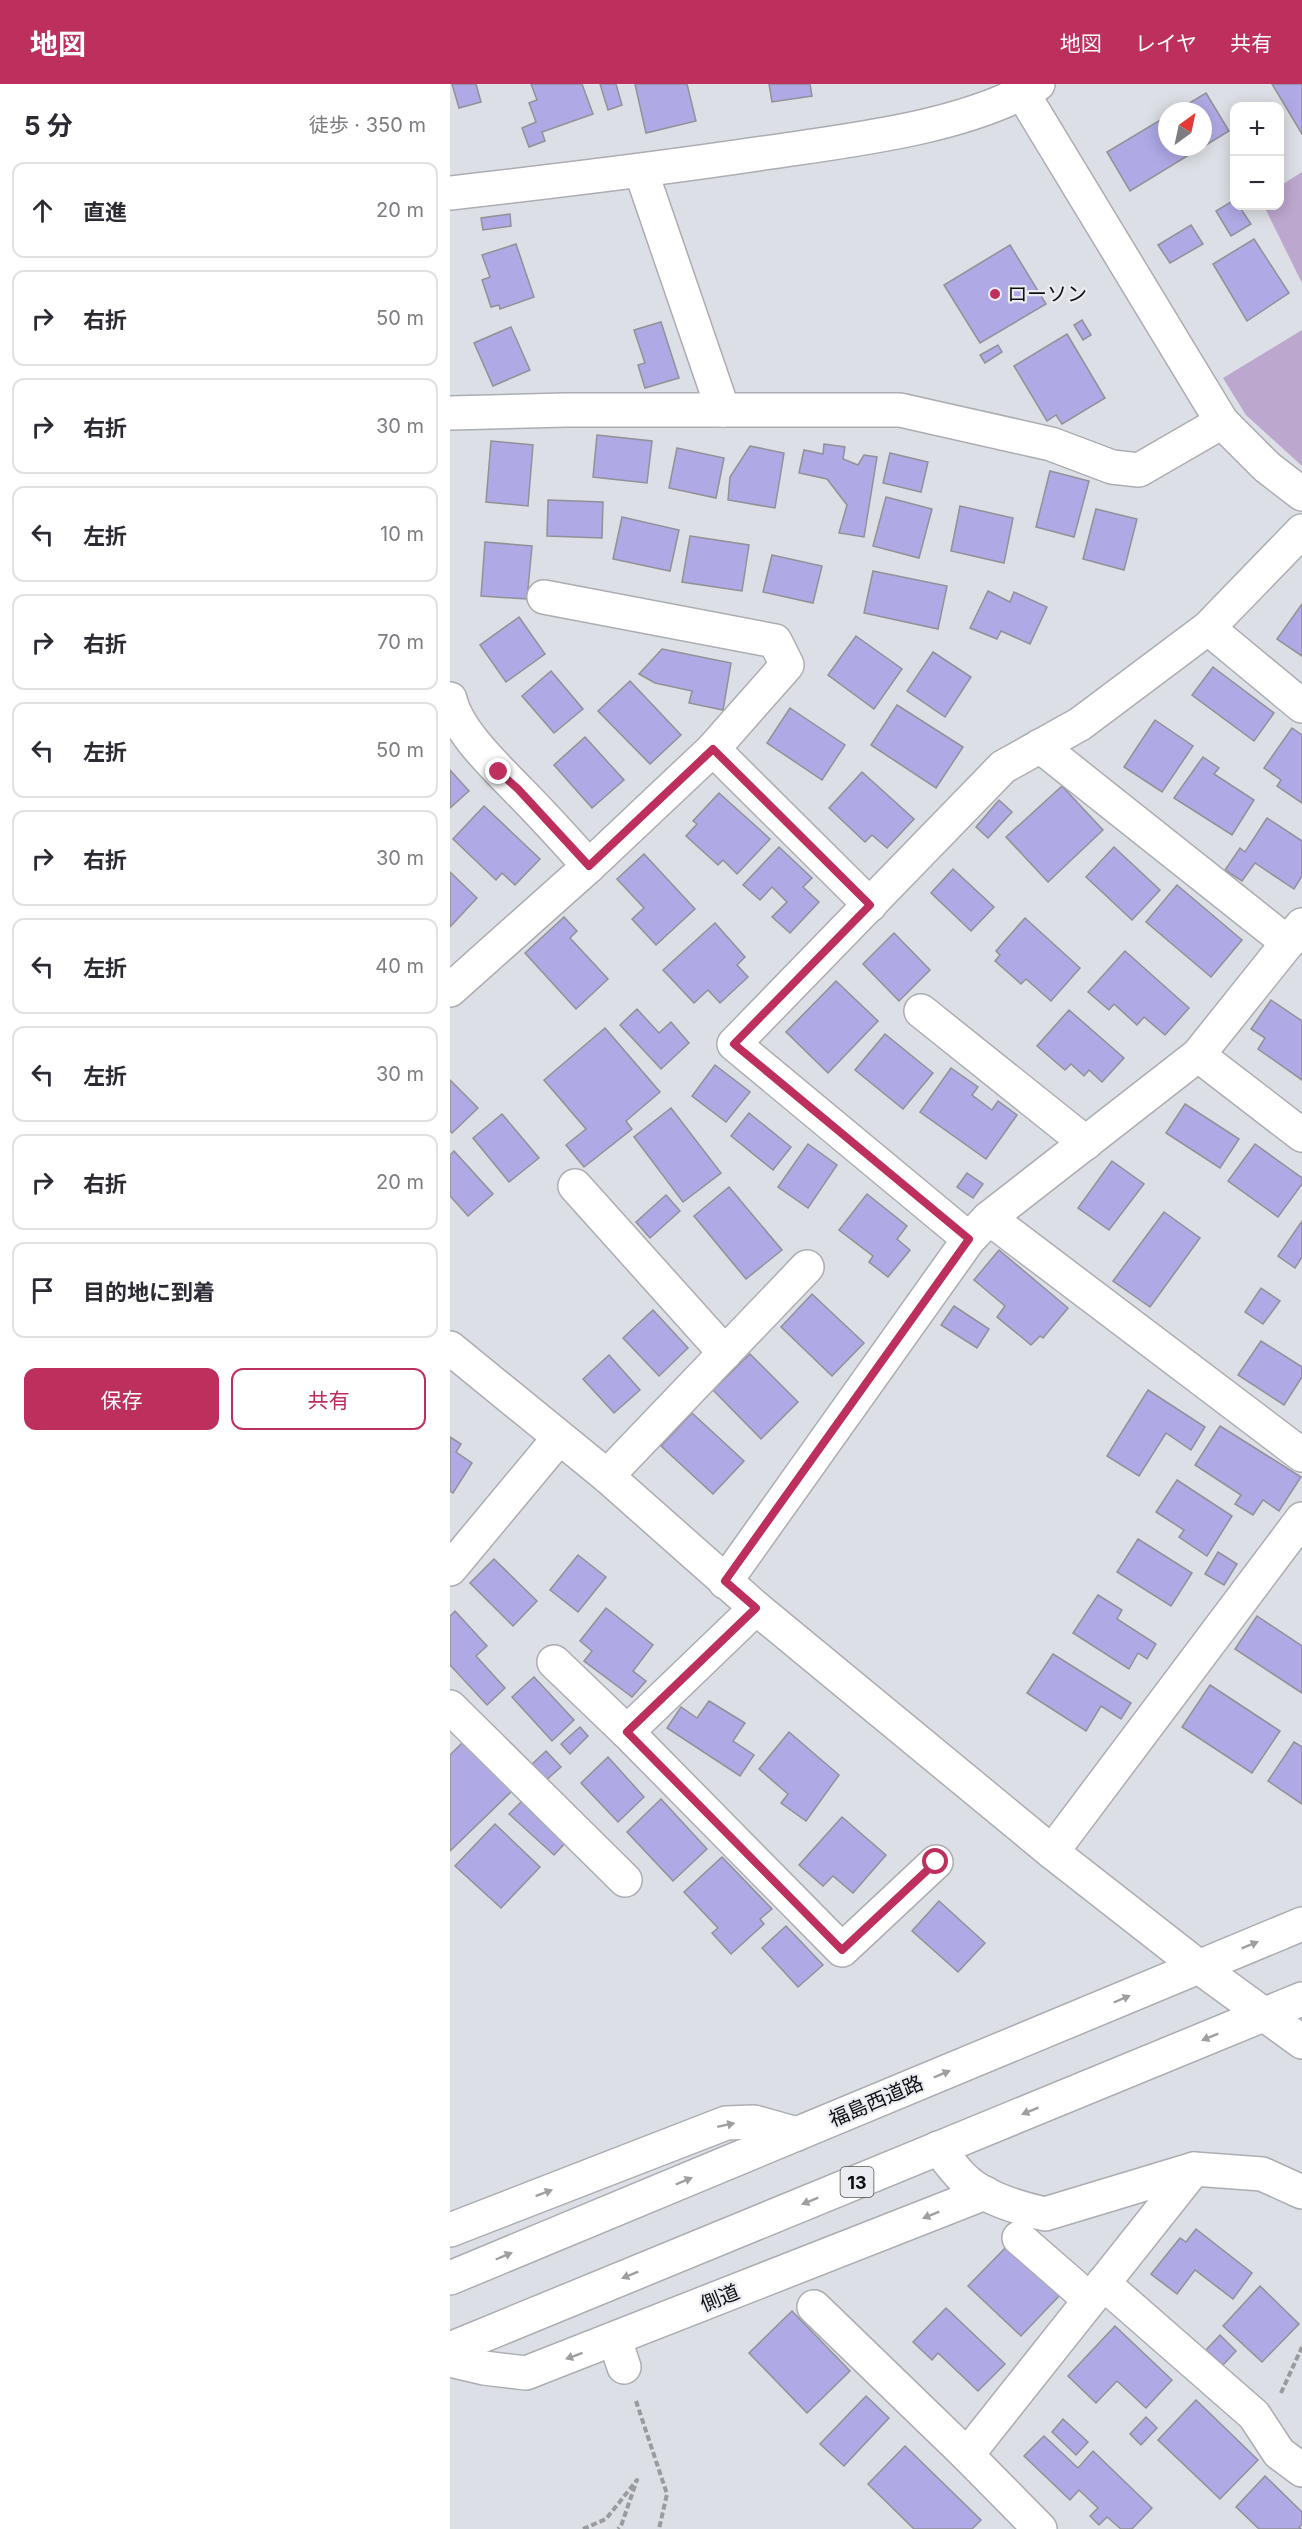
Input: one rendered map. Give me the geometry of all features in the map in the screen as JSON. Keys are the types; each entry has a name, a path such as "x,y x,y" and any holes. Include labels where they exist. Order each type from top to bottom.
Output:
{"main road":[{"path":"450,193 642,171 864,139 968,114 1026,87 1222,422 1267,467 1302,494"},
{"path":"642,171 723,410"},
{"path":"450,413 900,410 1051,444 1112,467 1139,470 1222,422"},
{"path":"1302,531 1208,628 1080,724 1003,767 734,1044 979,1229 1302,1455"},
{"path":"450,990 589,866 713,749 787,666 775,641 544,597"},
{"path":"1208,628 1302,706"},
{"path":"450,699 453,713 499,772 518,789 589,866"},
{"path":"725,1581 979,1229 1198,1055 1295,934 1040,746"},
{"path":"713,749 870,905"},
{"path":"921,1011 1086,1143"},
{"path":"1198,1055 1302,1135"},
{"path":"575,1186 725,1353"},
{"path":"607,1476 807,1267"},
{"path":"450,1348 607,1476 756,1608 1052,1852 1199,1966 1302,2042"},
{"path":"450,1569 559,1438"},
{"path":"1052,1852 1302,1519"},
{"path":"627,1732 756,1608"},
{"path":"554,1662 627,1732 842,1950 936,1862"},
{"path":"450,1707 625,1880"},
{"name":"福島西道路","path":"450,2278 1302,1924"},
{"name":"13","path":"450,2349 1302,2000"},
{"path":"450,2230 726,2123 754,2122 797,2134"},
{"path":"938,2148 963,2179 985,2193 1046,2214 1194,2169 1262,2174 1302,2192"},
{"path":"967,2455 1194,2169"},
{"name":"側道","path":"450,2360 484,2368 526,2373 619,2354 985,2193"},
{"path":"1019,2238 1096,2291 1254,2415 1280,2453 1302,2470"},
{"path":"814,2307 967,2455 1028,2525"}],"path":[{"path":"619,2354 667,2494 659,2529"},
{"path":"583,2529 606,2519 637,2480 618,2529"}],"shaded area":[{"path":"1302,172 1302,283 1266,210 1284,210 1284,183"},
{"path":"1302,330 1302,466 1246,415 1223,378"}],"building":[{"path":"452,84 476,84 481,102 459,108"},
{"path":"531,84 582,84 593,114 542,132 545,141 529,147 522,128 536,122 529,103 537,100"},
{"path":"600,84 616,84 622,105 608,110"},
{"path":"635,84 687,84 696,121 646,133"},
{"path":"769,84 810,84 812,96 772,102"},
{"path":"1272,84 1302,84 1302,134 1284,102"},
{"path":"1206,93 1211,102 1191,102"},
{"path":"1212,103 1229,131 1212,141"},
{"path":"1158,121 1158,156 1187,156 1130,191 1107,152"},
{"path":"1230,202 1230,210 1242,210 1251,224 1231,236 1216,211"},
{"path":"510,214 511,226 483,230 481,218"},
{"path":"1191,225 1203,244 1170,263 1158,245"},
{"path":"1254,239 1289,293 1247,321 1213,264"},
{"path":"516,244 534,297 500,309 499,305 491,307 482,280 490,277 482,255"},
{"name":"ローソン","path":"1010,245 1046,304 980,343 944,285"},
{"path":"1082,320 1091,335 1083,340 1074,325"},
{"path":"661,322 679,378 645,388 638,365 645,363 634,330"},
{"path":"511,327 530,370 493,386 474,343"},
{"path":"1067,334 1105,398 1062,424 1056,415 1047,421 1014,366"},
{"path":"998,345 1002,352 985,363 980,355"},
{"path":"597,435 652,441 647,483 593,477"},
{"path":"491,441 533,445 528,506 486,502"},
{"path":"824,444 845,447 843,459 858,465 864,455 877,457 864,537 839,533 847,505 827,479 799,473 804,450 823,454"},
{"path":"750,446 784,453 775,508 728,500 730,477"},
{"path":"677,448 724,458 716,498 669,488"},
{"path":"890,453 928,462 921,492 883,483"},
{"path":"1050,471 1089,481 1074,537 1036,527"},
{"path":"886,497 932,509 919,558 873,546"},
{"path":"548,500 603,502 602,538 547,536"},
{"path":"960,506 1013,518 1004,563 951,551"},
{"path":"1096,509 1137,519 1124,570 1083,559"},
{"path":"622,517 679,530 670,571 613,559"},
{"path":"690,536 749,545 742,591 682,582"},
{"path":"485,542 532,546 527,599 481,596"},
{"path":"772,555 822,566 813,603 763,592"},
{"path":"873,571 947,586 938,629 864,613"},
{"path":"988,591 1010,602 1014,592 1047,607 1030,644 1001,631 997,639 970,628"},
{"path":"1302,604 1302,656 1277,639"},
{"path":"519,617 545,654 506,682 480,645"},
{"path":"856,636 902,669 874,709 828,675"},
{"path":"662,649 731,663 723,710 689,703 692,691 655,683 639,674"},
{"path":"933,652 971,677 945,717 907,691"},
{"path":"1213,667 1274,713 1254,741 1192,695"},
{"path":"551,671 583,709 554,733 522,696"},
{"path":"630,681 681,735 650,764 598,711"},
{"path":"897,705 963,747 936,788 871,745"},
{"path":"790,708 845,745 822,780 767,743"},
{"path":"1155,720 1193,746 1162,792 1124,767"},
{"path":"1292,728 1302,735 1302,803 1277,786 1281,780 1264,768"},
{"path":"585,737 624,780 592,808 554,765"},
{"path":"1203,757 1219,768 1214,774 1254,800 1232,835 1174,798"},
{"path":"450,770 469,791 450,808"},
{"path":"862,772 914,819 887,848 872,835 865,842 829,808"},
{"path":"1062,786 1103,830 1048,882 1006,837"},
{"path":"719,793 770,839 737,874 723,860 718,865 686,836 697,824 693,821"},
{"path":"999,800 1012,812 988,838 976,827"},
{"path":"484,806 540,859 515,885 502,873 496,880 453,839"},
{"path":"1267,818 1302,841 1302,876 1294,889 1255,863 1242,881 1225,870 1240,848 1245,852"},
{"path":"779,847 812,878 803,887 819,902 790,933 772,917 787,902 772,887 760,900 743,885"},
{"path":"1114,847 1160,890 1132,920 1086,877"},
{"path":"644,854 695,909 656,945 632,919 644,908 617,879"},
{"path":"953,869 994,907 971,931 931,893"},
{"path":"450,872 477,898 450,927"},
{"path":"1177,885 1242,940 1211,977 1146,922"},
{"path":"564,917 577,931 570,938 608,979 576,1009 525,953"},
{"path":"1025,918 1080,968 1051,1001 1026,979 1021,984 995,961 1000,955 996,951"},
{"path":"715,923 745,957 737,965 748,977 720,1003 708,990 694,1003 663,970"},
{"path":"894,933 930,970 899,1001 863,964"},
{"path":"1125,951 1189,1008 1165,1035 1144,1017 1137,1025 1114,1004 1109,1010 1088,992"},
{"path":"836,981 878,1021 828,1073 786,1032"},
{"path":"1271,1000 1302,1021 1302,1080 1258,1049 1265,1038 1251,1029"},
{"path":"637,1009 659,1033 671,1022 689,1043 661,1069 620,1025"},
{"path":"1069,1010 1124,1058 1102,1082 1089,1070 1084,1076 1071,1064 1065,1070 1037,1046"},
{"path":"605,1028 660,1092 626,1121 632,1129 584,1167 566,1145 586,1129 544,1080"},
{"path":"885,1034 933,1073 903,1109 855,1070"},
{"path":"715,1065 750,1092 726,1122 692,1096"},
{"path":"951,1068 978,1087 972,1095 992,1110 998,1101 1017,1115 986,1159 920,1112"},
{"path":"450,1080 478,1108 452,1133 450,1131"},
{"path":"1185,1104 1239,1139 1220,1168 1166,1133"},
{"path":"671,1108 721,1173 683,1202 634,1137"},
{"path":"749,1113 791,1147 773,1170 731,1136"},
{"path":"502,1114 539,1158 509,1182 473,1138"},
{"path":"808,1144 837,1165 808,1208 778,1187"},
{"path":"1255,1144 1302,1178 1302,1184 1278,1217 1228,1181"},
{"path":"454,1151 493,1194 468,1216 450,1196 450,1155"},
{"path":"1112,1161 1144,1184 1109,1230 1078,1208"},
{"path":"967,1173 983,1184 973,1198 957,1187"},
{"path":"729,1187 782,1250 746,1279 694,1216"},
{"path":"867,1194 907,1226 897,1239 910,1250 888,1277 869,1262 873,1256 839,1230"},
{"path":"666,1195 680,1211 650,1238 636,1222"},
{"path":"1164,1212 1200,1238 1150,1307 1113,1281"},
{"path":"1302,1221 1302,1257 1295,1268 1278,1256"},
{"path":"999,1250 1068,1308 1043,1338 1040,1336 1031,1345 997,1317 1005,1306 974,1280"},
{"path":"1261,1288 1280,1301 1263,1324 1245,1312"},
{"path":"812,1294 864,1343 832,1376 781,1327"},
{"path":"954,1306 989,1329 977,1348 941,1325"},
{"path":"653,1310 688,1348 659,1376 623,1338"},
{"path":"1261,1341 1302,1367 1302,1377 1284,1405 1238,1375"},
{"path":"750,1354 798,1402 761,1439 713,1390"},
{"path":"609,1355 640,1390 614,1413 583,1379"},
{"path":"1148,1390 1205,1427 1191,1450 1166,1433 1139,1476 1107,1456"},
{"path":"692,1413 744,1461 713,1494 661,1446"},
{"path":"1220,1426 1301,1477 1279,1511 1263,1500 1253,1515 1235,1504 1241,1495 1195,1465"},
{"path":"450,1437 461,1444 456,1452 472,1463 453,1493 450,1491"},
{"path":"1177,1480 1232,1516 1207,1556 1179,1537 1184,1530 1156,1512"},
{"path":"1138,1539 1192,1573 1171,1606 1117,1572"},
{"path":"1218,1552 1237,1564 1224,1585 1205,1574"},
{"path":"578,1555 606,1577 578,1612 550,1590"},
{"path":"494,1559 537,1601 513,1626 470,1583"},
{"path":"1098,1595 1122,1610 1117,1619 1156,1644 1147,1659 1138,1653 1129,1669 1073,1633"},
{"path":"606,1608 653,1645 633,1671 646,1681 632,1697 584,1661 592,1651 580,1641"},
{"path":"455,1611 487,1646 476,1656 505,1688 487,1705 450,1665 450,1616"},
{"path":"1257,1616 1302,1646 1302,1693 1235,1649"},
{"path":"1053,1654 1131,1703 1121,1719 1101,1706 1086,1731 1027,1693"},
{"path":"534,1677 574,1720 552,1741 512,1697"},
{"path":"1210,1685 1280,1731 1252,1773 1182,1727"},
{"path":"709,1701 745,1723 733,1741 754,1755 740,1776 667,1728 681,1707 697,1718"},
{"path":"580,1727 588,1736 570,1754 561,1744"},
{"path":"789,1732 839,1775 806,1821 781,1803 788,1794 759,1769"},
{"path":"465,1740 513,1790 450,1851 450,1755"},
{"path":"1294,1742 1302,1747 1302,1804 1268,1781"},
{"path":"546,1751 561,1767 545,1781 530,1766"},
{"path":"608,1757 644,1797 618,1822 581,1783"},
{"path":"661,1799 707,1849 673,1881 627,1832"},
{"path":"523,1800 567,1841 554,1855 509,1814"},
{"path":"842,1817 886,1855 853,1893 833,1876 823,1886 799,1865"},
{"path":"495,1824 540,1867 501,1908 455,1866"},
{"path":"722,1857 772,1909 760,1919 764,1924 731,1954 712,1933 718,1928 684,1892"},
{"path":"939,1901 985,1943 958,1972 912,1931"},
{"path":"786,1926 823,1965 798,1987 762,1948"},
{"path":"1196,2229 1252,2273 1233,2299 1195,2270 1177,2294 1151,2274 1180,2238 1186,2242"},
{"path":"1007,2246 1060,2295 1021,2336 968,2286"},
{"path":"1260,2286 1299,2324 1262,2362 1223,2326"},
{"path":"946,2308 1005,2364 978,2391 938,2353 932,2360 913,2342"},
{"path":"792,2311 850,2371 807,2413 749,2353"},
{"path":"1115,2326 1172,2380 1146,2408 1117,2381 1096,2403 1068,2376"},
{"path":"1220,2335 1236,2351 1223,2365 1206,2350"},
{"path":"866,2396 889,2418 844,2466 820,2444"},
{"path":"1196,2400 1258,2460 1220,2499 1158,2440"},
{"path":"1146,2417 1157,2428 1141,2445 1130,2434"},
{"path":"1063,2419 1088,2442 1076,2455 1052,2432"},
{"path":"1044,2436 1078,2468 1093,2451 1152,2508 1132,2529 1121,2529 1107,2517 1099,2525 1090,2516 1098,2508 1079,2490 1070,2500 1024,2456"},
{"path":"905,2446 981,2520 972,2529 914,2529 868,2484"},
{"path":"1265,2476 1302,2512 1302,2524 1299,2527 1301,2529 1259,2529 1236,2507"}],"place":[{"name":"ローソン","path":"995,294"}],"route":[{"path":"499,772 518,789 589,866 713,749 870,905 734,1044 969,1239 725,1581 756,1608 627,1732 842,1950 936,1862"}]}
